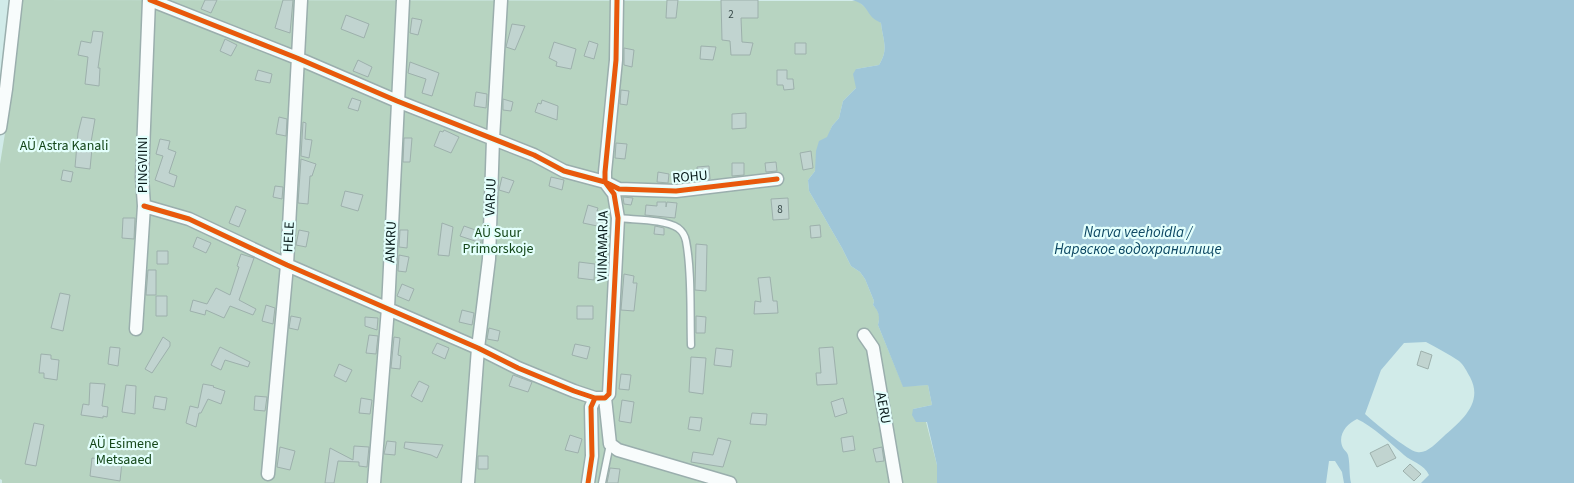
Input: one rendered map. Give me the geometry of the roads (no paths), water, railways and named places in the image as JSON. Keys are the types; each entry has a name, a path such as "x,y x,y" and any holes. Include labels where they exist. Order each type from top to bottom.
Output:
{"street":[{"path":"0,128 16,0"},
{"name":"ROHU","path":"150,0 534,155 564,171 605,182 619,189 676,191 777,179"},
{"name":"PINGVIINI","path":"136,329 144,206 142,177 150,0"},
{"name":"HELE","path":"268,474 287,265 301,0"},
{"name":"ANKRU","path":"374,483 388,308 403,0"},
{"name":"VARJU","path":"468,483 478,348 489,259 493,139 501,0"},
{"path":"605,182 616,60 617,0"},
{"name":"VIINAMARJA","path":"588,483 592,456 591,407 600,398 609,394 618,218 614,194 605,182"},
{"path":"144,206 189,219 287,265 478,348 518,368 574,392 600,398 610,444 618,450 730,483"},
{"name":"AERU","path":"864,335 873,348 896,483"}],"lane":[{"path":"618,218 666,223 676,226 682,231 686,240 691,345"},
{"path":"602,483 610,444"}],"water":[{"name":"Narva veehoidla / Нарвское водохранилище","path":"852,0 1574,0 1574,483 1421,483 1429,475 1424,468 1357,419 1346,427 1341,439 1341,444 1348,455 1351,483 1344,483 1342,472 1335,461 1329,461 1326,483 937,483 937,465 927,422 916,422 912,415 913,409 932,405 928,385 903,387 878,325 877,310 873,305 874,301 865,279 860,272 851,266 809,191 808,180 815,171 816,151 819,141 827,137 832,126 839,118 843,101 856,88 853,74 856,69 879,65 884,54 881,23 873,18 864,6","holes":["1426,342 1462,364 1474,386 1474,395 1468,411 1457,425 1431,447 1417,452 1399,442 1365,414 1381,370 1404,343"]}],"park label":[{"name":"AÜ Astra Kanali","path":"64,146"},
{"name":"AÜ Suur Primorskoje","path":"498,242"},
{"name":"AÜ Esimene Metsaaed","path":"124,452"}]}
